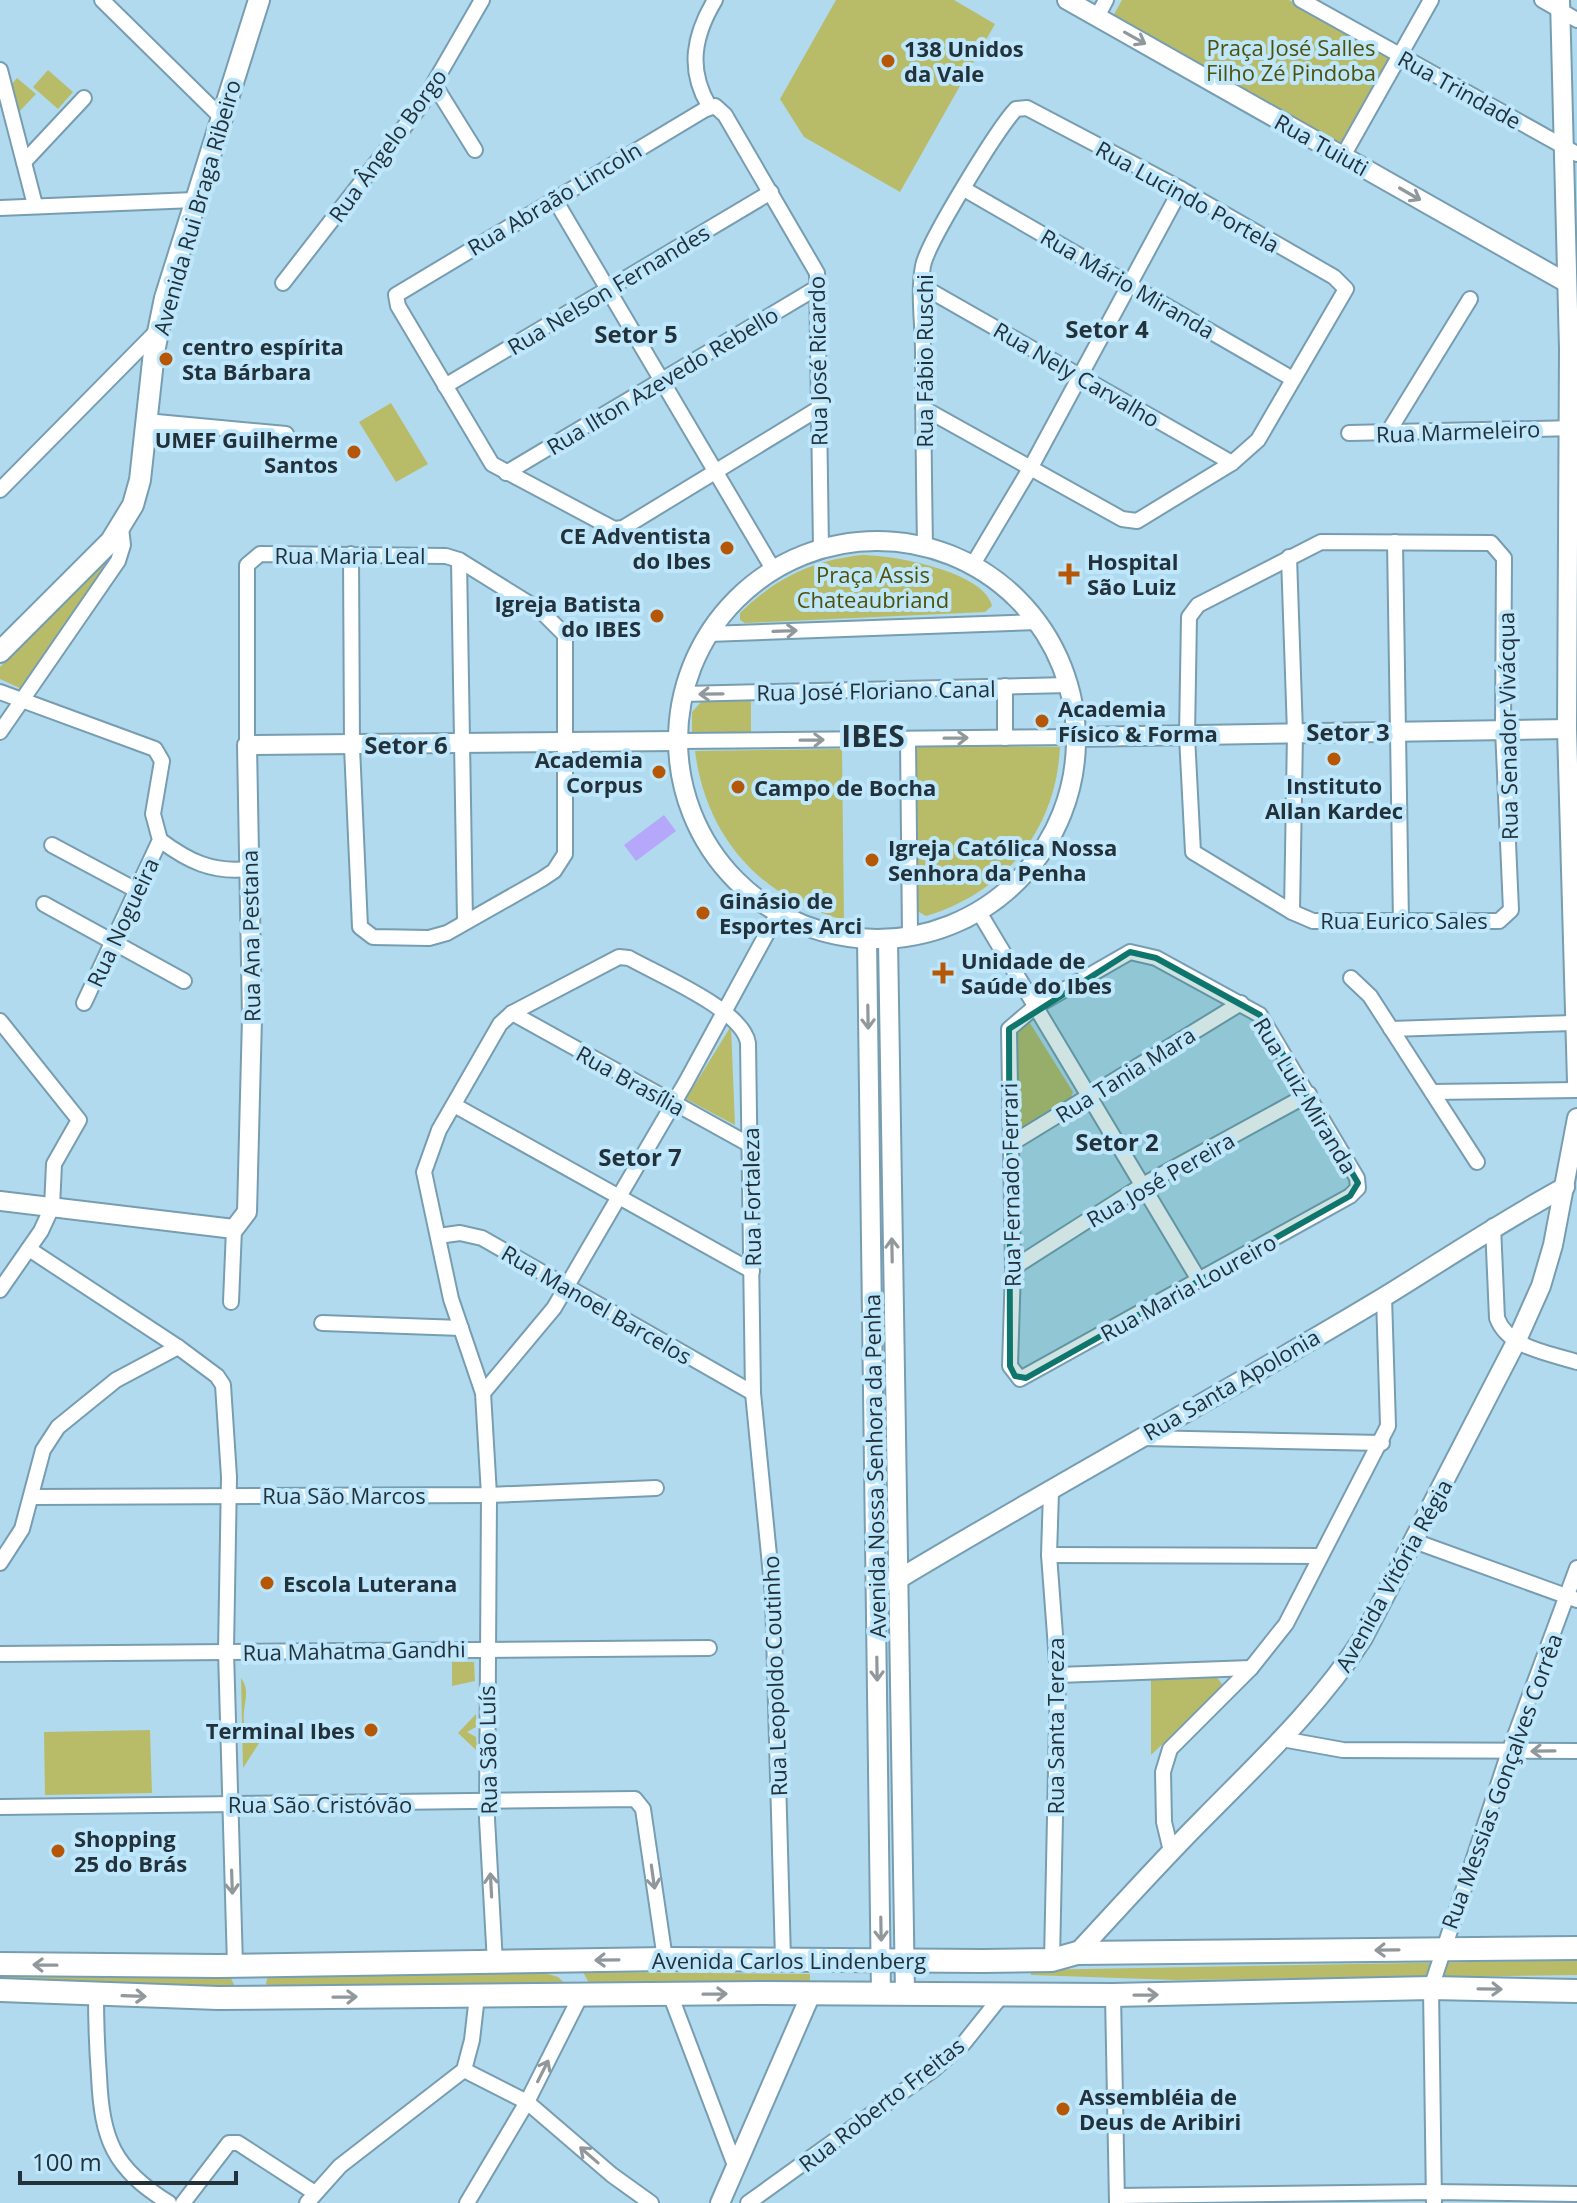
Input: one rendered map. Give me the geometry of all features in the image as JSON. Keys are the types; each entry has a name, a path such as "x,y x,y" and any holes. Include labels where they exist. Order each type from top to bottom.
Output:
{"main road":[{"name":"Avenida Rui Braga Ribeiro","path":"0,652 121,528 138,489 158,330 194,200 259,0"},
{"name":"Avenida Carlos Lindenberg","path":"0,1964 235,1965 665,1959 1052,1960 1077,1953 1577,1948"},
{"path":"552,1961 572,1976 581,1995"},
{"path":"811,1994 818,1981 827,1974 868,1973 892,1961"},
{"path":"235,1965 245,1983 267,1998"},
{"name":"Avenida Carlos Lindenberg","path":"0,1990 267,1998 905,1993 1113,1995 1431,1988 1577,1991"}],"street":[{"name":"Rua Ângelo Borgo","path":"283,283 368,177 434,84 482,0"},
{"name":"Rua José Ricardo","path":"715,0 694,46 699,84 712,106 725,115 816,267 821,549"},
{"name":"Rua Tuiuti","path":"1067,0 1572,286"},
{"path":"1097,17 1106,0"},
{"name":"Rua Trindade","path":"1301,0 1570,151"},
{"path":"1343,156 1431,0"},
{"path":"1542,0 1560,5 1577,20"},
{"path":"107,2 221,117"},
{"path":"1560,5 1570,151 1577,1082"},
{"path":"0,70 35,205"},
{"path":"434,84 475,150"},
{"path":"24,162 84,98"},
{"name":"Rua Abraão Lincoln","path":"445,386 398,306 396,295 712,106"},
{"name":"Rua Fábio Ruschi","path":"925,547 924,261 964,189 1019,107"},
{"name":"Rua Lucindo Portela","path":"1019,107 1027,108 1181,189 1334,277 1346,289 1345,296 1291,378"},
{"name":"Rua Mário Miranda","path":"964,189 1128,281 1291,378"},
{"path":"972,566 1031,467 1128,281 1181,189"},
{"name":"Rua Nelson Fernandes","path":"445,386 771,192"},
{"path":"554,198 773,569"},
{"path":"0,208 194,200"},
{"name":"Rua Nely Carvalho","path":"922,286 1232,463"},
{"name":"Rua Ilton Azevedo Rebello","path":"506,473 818,287"},
{"path":"1387,434 1470,299"},
{"path":"0,490 158,330"},
{"path":"923,408 1122,519 1137,521 1232,463 1258,440 1291,378"},
{"path":"445,386 487,458 506,473 614,529 623,528 818,409"},
{"path":"146,421 286,434"},
{"name":"Rua Marmeleiro","path":"1349,433 1572,428"},
{"path":"0,732 118,561 123,545 121,528"},
{"path":"880,541 925,547 972,566 1009,591 1038,622 1058,655 1069,685 1077,737 1070,793 1056,831 1020,880 979,912 954,925 910,937 867,939 815,929 778,913 731,875 706,843 683,787 678,741 683,694 708,634 734,600 773,569 821,549 880,541"},
{"path":"1187,736 1189,617 1198,605 1321,542 1395,542 1401,923"},
{"name":"Rua Senador Vivácqua","path":"1395,542 1491,543 1500,548 1506,565 1503,729 1509,914"},
{"name":"Rua Maria Leal","path":"247,565 260,554 431,554 459,560 541,611 565,635 564,742"},
{"path":"351,554 352,747 358,922 364,932 373,937 429,938 447,933 554,871 565,854 564,742"},
{"path":"1289,557 1295,733 1292,912"},
{"path":"459,560 459,746 465,922"},
{"name":"Rua Ana Pestana","path":"231,1302 234,1229 247,1212 250,1201 247,565"},
{"path":"708,634 1038,622"},
{"name":"Rua José Floriano Canal","path":"683,694 1069,685"},
{"path":"1005,686 1005,738"},
{"path":"0,692 22,700"},
{"name":"Rua Nogueira","path":"22,700 155,749 162,761 153,814 160,840 84,1003"},
{"path":"247,745 459,746 564,742 1187,736 1398,729 1572,729"},
{"name":"Rua Eurico Sales","path":"1187,736 1190,845 1193,852 1292,912 1332,923 1489,923 1509,914"},
{"path":"908,739 910,937"},
{"path":"160,840 196,864 228,871 249,869"},
{"path":"52,845 136,890"},
{"path":"44,904 184,981"},
{"path":"979,912 1199,1280"},
{"path":"483,1393 566,1288 673,1104 778,913"},
{"name":"Avenida Nossa Senhora da Penha","path":"867,939 880,1889 892,1961 905,1993"},
{"name":"Avenida Nossa Senhora da Penha","path":"881,1994 892,1961 902,1888 888,939"},
{"name":"Rua Luiz Miranda","path":"1036,1006 1130,952 1156,958 1241,1003 1266,1022 1357,1178 1358,1188"},
{"path":"512,1013 619,957 629,958 723,1011"},
{"path":"1351,978 1366,990 1477,1162"},
{"name":"Rua Tania Mara","path":"1009,1145 1241,1003"},
{"name":"Rua Fernado Ferrari","path":"1015,1376 1010,1366 1013,1268 1009,1029 1036,1006"},
{"name":"Rua Fortaleza","path":"723,1011 746,1032 753,1393"},
{"name":"Rua Brasília","path":"512,1013 750,1145"},
{"name":"Rua São Luís","path":"495,1963 487,1802 489,1495 483,1393 451,1299 424,1172 434,1140 493,1036 512,1013"},
{"path":"1391,1029 1575,1018"},
{"path":"0,1021 79,1120 54,1164 52,1207 29,1249 0,1290"},
{"path":"0,1041 17,1042"},
{"path":"869,1090 890,1089"},
{"path":"1432,1092 1577,1090"},
{"name":"Rua José Pereira","path":"1013,1268 1143,1185 1309,1094"},
{"path":"454,1105 752,1271"},
{"name":"Avenida Vitória Régia","path":"1077,1953 1171,1851 1282,1739 1338,1677 1363,1638 1516,1342 1541,1286 1565,1187 1577,1118"},
{"name":"Rua Santa Apolonia","path":"897,1580 1384,1297 1493,1226 1565,1187"},
{"name":"Rua Maria Loureiro","path":"1015,1376 1026,1378 1350,1196 1358,1188"},
{"path":"0,1201 234,1229"},
{"path":"1493,1226 1497,1318 1501,1329 1516,1342 1577,1362"},
{"name":"Rua Manoel Barcelos","path":"438,1236 460,1233 482,1238 753,1393"},
{"path":"29,1249 217,1376 225,1395 228,1497 226,1651 235,1965"},
{"path":"1171,1851 1164,1822 1164,1785 1170,1749 1251,1668 1286,1624 1382,1443 1388,1426 1389,1407 1384,1297"},
{"path":"322,1323 461,1328"},
{"path":"0,1563 22,1529 43,1450 58,1427 116,1380 178,1347"},
{"path":"873,1350 894,1349"},
{"name":"Rua Leopoldo Coutinho","path":"753,1393 773,1596 783,1959"},
{"path":"1137,1438 1382,1443"},
{"path":"874,1462 895,1462"},
{"name":"Rua São Marcos","path":"32,1497 489,1495 656,1488"},
{"name":"Rua Santa Tereza","path":"1051,1492 1049,1555 1058,1675 1052,1960"},
{"path":"1414,1541 1572,1598"},
{"path":"1049,1555 1320,1556"},
{"name":"Rua Messias Gonçalves Corrêa","path":"1434,2197 1431,1988 1441,1949 1509,1752 1572,1598 1577,1568"},
{"path":"876,1582 897,1580"},
{"name":"Rua Mahatma Gandhi","path":"0,1654 709,1648"},
{"path":"1058,1675 1251,1668"},
{"path":"1282,1739 1343,1750 1577,1751"},
{"name":"Rua São Cristóvão","path":"0,1807 640,1801 665,1959"},
{"path":"879,1811 901,1810"},
{"path":"880,1889 902,1888"},
{"path":"670,1994 736,2168"},
{"path":"720,2203 811,1994"},
{"name":"Rua Roberto Freitas","path":"748,2203 933,2070 964,2043 1003,1994"},
{"path":"96,1995 105,2132 124,2169 139,2185 169,2203"},
{"path":"467,2203 527,2102 581,1995"},
{"path":"1113,1995 1117,2200 1577,2194"},
{"path":"183,2203 229,2143 238,2143 311,2198 340,2166 464,2070 472,2040 477,1996"},
{"path":"464,2070 527,2102 612,2175 651,2203"}],"highlighted area":[{"path":"1130,952 1156,958 1260,1015 1358,1183 1350,1196 1026,1378 1015,1376 1010,1366 1009,1029"}],"green space":[{"name":"138 Unidos da Vale","path":"836,0 954,0 995,24 900,192 804,137 780,99"},
{"name":"Praça José Salles Filho Zé Pindoba","path":"1122,0 1289,0 1392,58 1342,147 1113,16"},
{"path":"48,70 73,92 58,109 33,87"},
{"path":"17,78 36,94 17,114 11,85"},
{"path":"391,403 428,464 396,482 359,422"},
{"name":"Praça Assis Chateaubriand","path":"862,555 914,562 955,574 973,583 992,606 985,612 745,623 740,620 740,613 753,601 795,573 827,561"},
{"path":"106,557 113,563 24,690 0,679 0,667"},
{"path":"702,701 751,701 751,732 692,733 692,712"},
{"path":"916,745 1060,747 1048,805 1037,831 1021,854 980,891 926,916 917,911"},
{"path":"842,749 844,920 814,910 787,896 763,880 742,860 711,811 695,751"},
{"path":"877,972 881,986 883,1082 875,1082 873,986"},
{"path":"1028,1020 1073,1092 1070,1100 1020,1130 1014,1035 1018,1025"},
{"path":"731,1026 735,1125 686,1099"},
{"path":"452,1662 474,1662 475,1681 452,1686"},
{"path":"1216,1676 1222,1684 1219,1691 1151,1755 1151,1678"},
{"path":"241,1678 246,1692 246,1727 250,1734 265,1734 243,1768"},
{"path":"476,1714 476,1727 467,1732 476,1737 477,1751 458,1733"},
{"path":"150,1730 152,1793 45,1795 44,1732"},
{"path":"1577,1960 1577,1975 1176,1980 1031,1975 1031,1970"},
{"path":"539,1971 558,1977 568,1986 268,1988 266,1983 268,1976"},
{"path":"583,1972 810,1974 810,1983 590,1985"},
{"path":"0,1976 230,1976 236,1989 0,1983"}],"shaded area":[{"path":"664,815 676,831 636,861 624,845"}],"place":[{"name":"138 Unidos da Vale","path":"888,61"},
{"name":"centro espírita Sta Bárbara","path":"166,359"},
{"name":"UMEF Guilherme Santos","path":"354,452"},
{"name":"CE Adventista do Ibes","path":"727,548"},
{"name":"Hospital São Luiz","path":"1069,574"},
{"name":"Igreja Batista do IBES","path":"657,616"},
{"name":"Academia Físico & Forma","path":"1042,721"},
{"name":"Instituto Allan Kardec","path":"1334,759"},
{"name":"Academia Corpus","path":"659,772"},
{"name":"Campo de Bocha","path":"738,787"},
{"name":"Igreja Católica Nossa Senhora da Penha","path":"872,860"},
{"name":"Ginásio de Esportes Arci","path":"703,913"},
{"name":"Unidade de Saúde do Ibes","path":"943,973"},
{"name":"Escola Luterana","path":"267,1583"},
{"name":"Terminal Ibes","path":"371,1730"},
{"name":"Shopping 25 do Brás","path":"58,1851"},
{"name":"Assembléia de Deus de Aribiri","path":"1063,2109"}],"district":[{"name":"Setor 4","path":"1107,328"},
{"name":"Setor 5","path":"636,333"},
{"name":"Setor 3","path":"1348,731"},
{"name":"IBES","path":"873,735"},
{"name":"Setor 6","path":"406,744"},
{"name":"Setor 2","path":"1117,1141"},
{"name":"Setor 7","path":"640,1156"}]}
